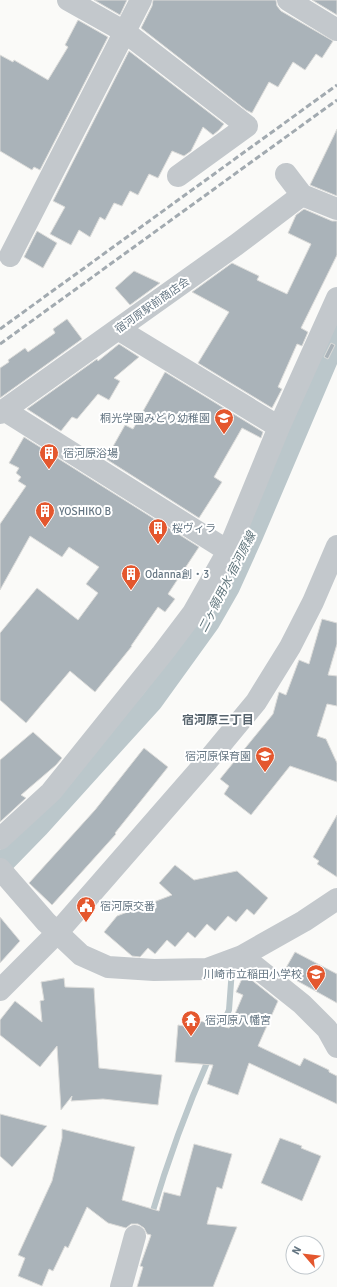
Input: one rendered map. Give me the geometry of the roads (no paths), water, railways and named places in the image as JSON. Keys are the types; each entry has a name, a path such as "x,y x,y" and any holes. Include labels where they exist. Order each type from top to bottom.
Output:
{"street":[{"path":"68,0 124,32 248,126 178,176"},
{"path":"10,256 141,0"},
{"path":"288,0 337,30"},
{"path":"286,174 302,195 337,209"},
{"name":"宿河原駅前商店会","path":"2,412 236,245 302,195"},
{"path":"0,839 51,792 193,613 228,551 279,427 337,298"},
{"path":"118,329 279,427"},
{"path":"2,412 228,551"},
{"path":"0,990 57,933 208,760 256,702 290,647 313,602 337,546"},
{"path":"3,872 57,933 81,955 108,967 154,970 207,969 242,956 304,921 337,899"},
{"path":"242,956 332,1029 337,1047"},
{"path":"121,1287 135,1236"}],"waterway":[{"name":"二ヶ領用水 宿河原線","path":"0,866 38,827 152,701 209,622 229,587 252,536 337,336"},
{"path":"219,1033 229,1010 232,969"},
{"path":"151,1217 177,1137 209,1058"}],"railway":[{"path":"0,329 337,85"},
{"path":"0,344 337,100"}],"place":[{"name":"桐光学園みどり幼稚園","path":"224,435"},
{"name":"宿河原浴場","path":"49,470"},
{"name":"YOSHIKO B","path":"45,528"},
{"name":"桜ヴィラ","path":"158,545"},
{"name":"Odanna創・3","path":"131,591"},
{"name":"宿河原保育園","path":"265,773"},
{"name":"宿河原交番","path":"86,923"},
{"name":"川崎市立稲田小学校","path":"316,991"},
{"name":"宿河原八幡宮","path":"191,1037"}],"district":[{"name":"宿河原三丁目","path":"218,720"}]}
